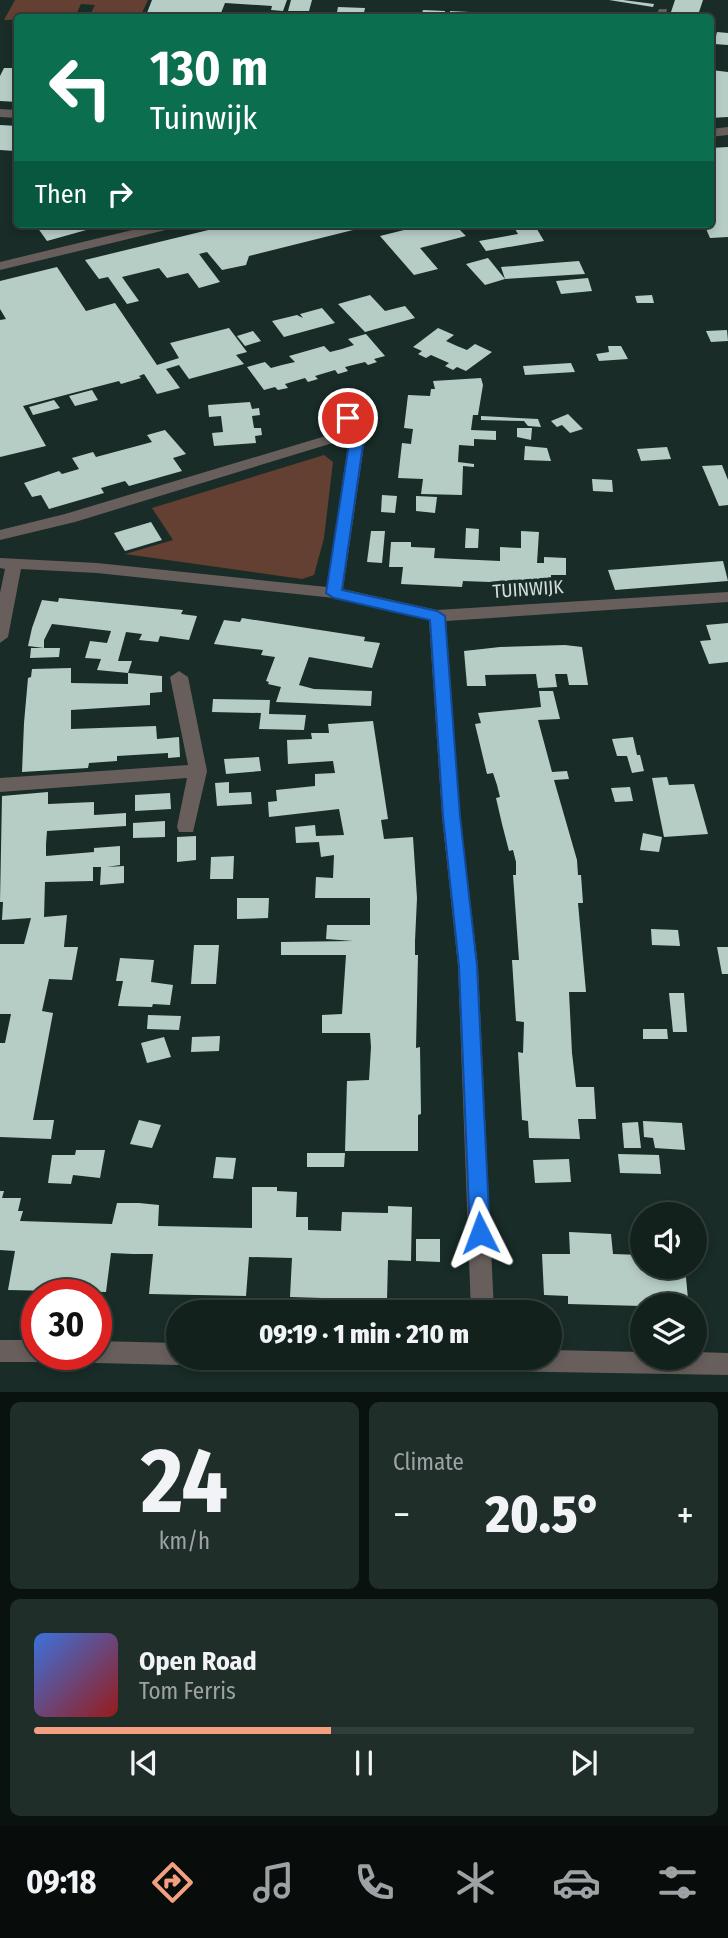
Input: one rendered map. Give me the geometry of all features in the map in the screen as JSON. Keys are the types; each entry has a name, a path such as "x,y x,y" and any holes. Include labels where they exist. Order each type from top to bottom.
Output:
{"street":[{"path":"0,265 156,228"},
{"path":"334,593 358,431 339,406"},
{"path":"0,535 69,518 358,431"},
{"path":"0,637 7,563"},
{"name":"TUINWIJK","path":"7,563 97,568 334,593 437,616 728,597"},
{"path":"437,616 451,816 468,966 482,1300"},
{"path":"179,677 198,771 186,827"},
{"path":"0,785 198,771"},
{"path":"0,1351 21,1351"},
{"path":"112,1352 166,1354"},
{"path":"562,1361 728,1364"}],"shaded area":[{"path":"15,0 148,0 141,14 90,14 95,5 81,4 76,14 14,14 14,20 4,20"},
{"path":"324,455 333,462 324,538 314,575 302,579 125,554 173,540 152,508"}],"building":[{"path":"152,0 287,0 283,11 271,10 272,6 225,3 221,14 147,14"},
{"path":"291,0 312,0 309,11 288,11"},
{"path":"609,0 623,0 654,4 653,7"},
{"path":"675,0 703,0 698,14 670,14"},
{"path":"338,7 365,8 364,14 337,14"},
{"path":"423,10 445,11 445,14 422,14"},
{"path":"450,11 489,13 489,14 450,14"},
{"path":"717,32 728,33 728,45 714,44"},
{"path":"4,68 14,68 14,102 0,101 0,76"},
{"path":"714,70 728,72 728,117 714,118"},
{"path":"0,125 14,126 14,151 0,150"},
{"path":"728,147 728,237 710,238 706,228 714,228 714,148"},
{"path":"38,228 93,228 47,241"},
{"path":"217,228 361,228 249,256 246,265 222,270 207,252 199,254 220,282 199,288 188,273 167,278 159,268 122,277 139,301 127,304 108,277 99,279 85,260"},
{"path":"402,228 458,228 466,236 420,248 438,269 414,275 380,236 404,230"},
{"path":"514,228 536,228 544,241 486,251 479,241 518,234"},
{"path":"488,258 505,279 485,285 466,264"},
{"path":"579,261 585,274 505,279 501,267"},
{"path":"57,267 86,311 115,303 157,365 179,358 170,343 229,328 247,352 236,355 244,364 189,379 179,365 166,369 180,388 157,394 144,374 139,376 141,378 121,384 119,381 23,406 46,446 0,457 0,320 6,319 0,309 0,281"},
{"path":"588,278 592,291 561,294 556,281"},
{"path":"370,295 385,311 405,306 415,318 365,332 338,304"},
{"path":"652,295 654,303 637,303 635,296"},
{"path":"322,308 335,323 284,337 272,321 297,315 303,318 300,314"},
{"path":"438,328 454,335 446,341 457,346 467,350 475,344 492,352 466,371 457,367 453,370 445,366 449,363 431,355 426,358 418,354 422,351 413,347"},
{"path":"727,330 728,341 711,342 706,331"},
{"path":"253,331 261,341 245,346 237,336"},
{"path":"366,334 385,356 374,359 377,362 345,367 348,371 338,374 335,370 315,376 318,379 308,382 305,378 285,384 288,388 264,390 247,367 265,362 271,368 295,362 289,356 324,346 330,352 342,349 354,345 348,339"},
{"path":"608,346 621,346 628,359 599,361 596,354 609,352"},
{"path":"571,363 575,372 525,375 523,366"},
{"path":"481,378 483,385 478,415 473,415 471,430 496,431 496,440 474,439 474,446 459,445 458,462 474,464 474,467 463,466 462,495 421,494 423,479 398,478 402,443 411,444 413,429 404,428 408,395 430,396 431,389 435,389 433,381"},
{"path":"92,390 98,400 75,406 69,396"},
{"path":"54,400 60,408 33,415 29,407"},
{"path":"250,402 252,409 259,408 260,415 252,416 254,428 261,428 262,435 255,436 256,443 214,446 212,433 223,432 221,416 209,417 208,405"},
{"path":"568,414 583,429 570,433 562,425 557,427 551,421"},
{"path":"481,416 538,419 541,427 528,426 524,421 481,420"},
{"path":"517,428 532,428 531,440 517,437"},
{"path":"165,430 186,454 173,458 182,471 129,486 125,481 101,488 104,493 49,509 41,495 32,497 24,483 59,471 62,474 79,469 72,458 93,452 96,457 152,442 147,435"},
{"path":"525,446 547,448 551,461 524,460"},
{"path":"667,447 671,459 641,461 637,449"},
{"path":"722,465 728,480 728,505 719,506 702,466"},
{"path":"592,479 612,480 613,492 593,491"},
{"path":"382,495 397,496 395,513 381,512"},
{"path":"416,496 437,497 435,513 416,511"},
{"path":"151,522 162,540 125,551 114,533"},
{"path":"466,528 479,529 478,548 465,548"},
{"path":"371,531 385,531 382,563 367,562"},
{"path":"521,531 539,532 537,563 544,563 544,557 566,558 566,575 551,575 551,592 490,588 490,582 463,581 462,587 401,584 403,567 389,567 391,542 411,542 411,547 435,548 434,558 500,561 500,547 521,548"},
{"path":"723,561 728,581 615,590 608,570"},
{"path":"59,598 183,610 181,614 197,616 189,640 160,636 158,642 139,640 142,634 126,632 118,661 132,661 128,673 97,670 101,659 85,658 90,641 107,643 111,631 52,624 44,640 44,648 28,646 42,600 58,602"},
{"path":"242,618 365,637 364,641 380,643 372,668 309,657 299,685 314,689 372,691 371,706 276,702 281,687 266,681 275,657 261,655 263,650 214,644 224,620 240,622"},
{"path":"728,623 728,662 709,664 700,641 711,640 706,625"},
{"path":"565,645 582,647 588,685 569,685 567,674 555,674 557,687 538,688 536,674 485,675 486,686 467,686 464,651"},
{"path":"31,648 60,648 59,657 30,658"},
{"path":"71,668 71,683 128,684 128,673 162,676 162,692 150,693 150,705 71,710 71,729 156,726 157,739 179,737 180,757 168,758 168,753 117,756 117,761 89,763 88,768 22,772 28,678 31,677 32,669"},
{"path":"539,691 553,691 560,719 538,720 552,772 567,771 569,779 554,780 577,860 578,875 581,875 583,903 578,903 586,992 569,992 572,1053 576,1087 594,1087 596,1119 578,1119 580,1139 529,1138 528,1121 522,1120 518,1052 523,1053 524,1022 516,1021 512,960 519,960 513,875 516,875 516,862 513,850 509,851 502,824 496,798 500,797 497,785 493,773 487,774 475,724 481,723 478,713 541,707"},
{"path":"213,699 270,700 269,714 306,715 304,730 259,729 261,713 212,712"},
{"path":"373,721 388,819 381,820 384,839 413,837 417,898 415,955 418,955 416,1048 420,1047 421,1114 418,1115 418,1151 345,1151 347,1081 369,1080 371,1047 370,1033 322,1033 322,1015 342,1014 346,955 281,955 281,942 353,941 326,939 327,925 370,925 370,898 315,898 316,877 333,878 334,855 321,857 319,842 296,843 295,827 315,825 316,836 344,835 339,809 269,817 268,802 277,801 276,790 315,786 315,774 335,773 333,761 288,764 287,740 312,739 311,733 329,733 328,724"},
{"path":"633,737 644,771 632,773 627,756 617,756 612,739"},
{"path":"259,757 261,771 226,774 224,759"},
{"path":"667,777 669,785 694,784 708,834 664,837 652,778"},
{"path":"229,782 229,793 251,792 252,804 217,806 215,783"},
{"path":"630,787 633,801 615,802 611,788"},
{"path":"48,792 48,804 94,802 94,815 126,813 126,826 47,831 46,844 46,856 94,852 94,848 120,846 120,865 107,867 124,866 124,883 100,885 101,867 93,867 93,881 45,882 44,917 67,915 64,947 78,947 72,980 49,979 42,1011 53,1013 33,1120 54,1120 51,1139 0,1137 0,1043 5,1043 11,1014 0,1014 0,944 24,944 31,918 2,920 2,796"},
{"path":"170,793 171,809 135,811 135,795"},
{"path":"165,821 165,837 133,838 133,823"},
{"path":"643,833 662,837 659,852 640,850"},
{"path":"196,836 196,860 177,862 177,837"},
{"path":"234,856 233,879 210,879 211,857"},
{"path":"237,898 269,898 268,918 237,919"},
{"path":"651,929 678,930 680,946 652,945"},
{"path":"194,945 219,945 216,984 191,984"},
{"path":"717,947 728,947 728,974 722,974"},
{"path":"120,958 154,960 151,982 173,985 170,1005 118,1006 123,981 116,981"},
{"path":"669,993 684,993 687,1032 673,1032"},
{"path":"148,1015 181,1016 179,1030 147,1029"},
{"path":"643,1029 667,1029 668,1039 643,1039"},
{"path":"220,1036 219,1051 191,1052 192,1037"},
{"path":"164,1037 171,1057 147,1063 141,1043"},
{"path":"139,1120 161,1125 152,1148 130,1144"},
{"path":"643,1121 682,1123 685,1150 655,1148 653,1138 644,1137"},
{"path":"638,1122 641,1148 624,1148 622,1123"},
{"path":"76,1150 105,1150 100,1178 73,1175 71,1184 48,1183 52,1155 75,1155"},
{"path":"307,1153 345,1153 344,1167 307,1167"},
{"path":"618,1154 659,1155 661,1174 620,1173"},
{"path":"216,1157 236,1158 233,1179 213,1178"},
{"path":"569,1159 571,1182 535,1183 533,1160"},
{"path":"252,1187 277,1187 277,1191 297,1192 296,1217 308,1217 308,1230 341,1231 342,1212 388,1213 388,1206 412,1207 411,1261 388,1260 387,1300 290,1297 292,1258 249,1257 246,1296 149,1294 153,1254 111,1253 108,1279 21,1279 21,1290 8,1290 15,1251 0,1250 0,1191 4,1191 2,1198 21,1198 18,1211 23,1211 20,1221 112,1224 117,1203 139,1203 159,1205 158,1226 252,1228"},
{"path":"569,1232 611,1234 613,1254 630,1255 630,1279 686,1279 687,1293 630,1293 630,1305 568,1304 568,1296 544,1295 542,1254 570,1254"},
{"path":"416,1239 440,1239 440,1262 416,1261"}],"route":[{"path":"348,418 358,431 334,593 437,616 451,816 468,966 480,1233"}]}
